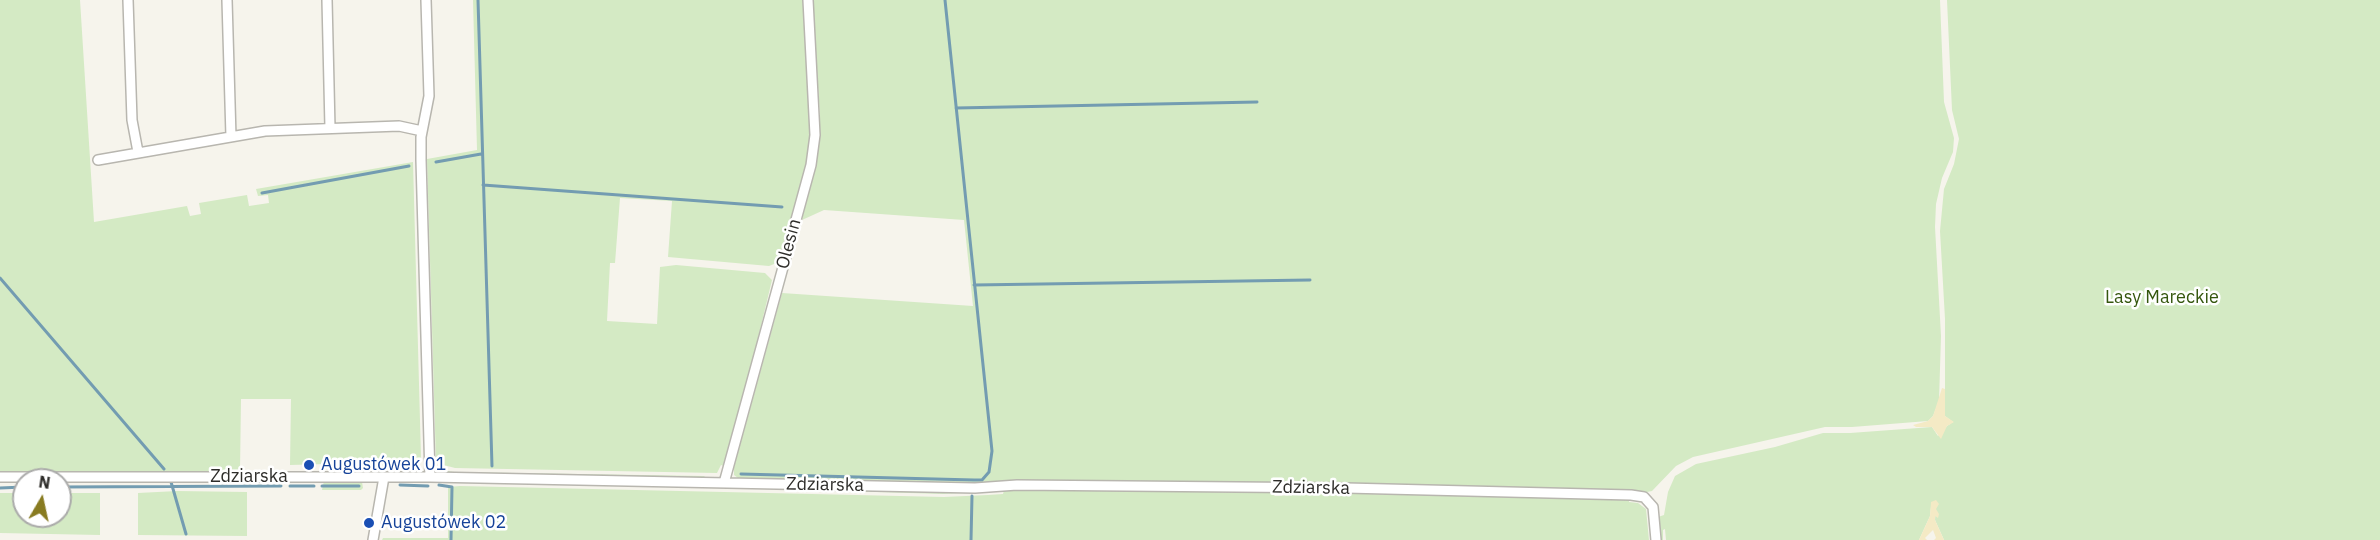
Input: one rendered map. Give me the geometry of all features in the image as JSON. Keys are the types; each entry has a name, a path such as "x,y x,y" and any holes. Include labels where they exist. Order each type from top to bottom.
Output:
{"street":[{"path":"128,0 132,120 138,152"},
{"path":"227,0 231,137"},
{"path":"327,0 330,128"},
{"path":"426,0 429,96 422,131 430,477"},
{"name":"Olesin","path":"724,483 811,165 815,135 815,105 808,0"},
{"path":"98,160 265,130 399,126 422,131"},
{"name":"Zdziarska","path":"0,477 430,477 975,488 1017,485 1346,488 1639,495 1649,500 1655,513 1656,540"},
{"path":"373,540 384,477"}],"green space":[{"path":"0,0 80,0 94,222 187,206 190,216 201,214 199,203 247,195 249,206 269,203 268,195 258,196 256,189 413,162 421,458 414,465 359,468 327,464 290,465 291,399 241,399 240,471 72,472 72,468 12,468 12,472 0,472"},
{"path":"473,0 804,0 811,147 779,262 769,266 668,257 672,201 620,198 615,263 610,263 607,321 657,324 660,267 676,265 765,273 772,280 746,388 724,466 721,465 717,473 455,468 436,463 427,159 477,150"},
{"path":"812,0 1940,0 1944,102 1954,138 1953,152 1942,178 1936,204 1935,227 1941,336 1939,401 1933,416 1928,421 1825,427 1693,457 1676,466 1652,491 1647,492 1470,487 977,485 738,478 734,475 734,467 782,293 973,306 964,220 824,210 802,220 816,155 820,115"},
{"name":"Lasy Mareckie","path":"1947,0 2380,0 2380,540 1944,540 1935,520 1936,506 1931,507 1930,516 1919,540 1666,540 1665,529 1663,540 1659,540 1658,517 1664,515 1668,492 1675,476 1696,464 1775,447 1823,433 1932,427 1938,436 1953,422 1945,416 1945,319 1940,231 1944,189 1954,164 1959,139 1952,110"},
{"path":"434,469 454,472 704,476 706,478 445,473"},
{"path":"324,481 362,482 363,488 361,490 322,490"},
{"path":"448,487 944,497 1003,494 1004,490 1027,489 1272,493 1275,496 1297,495 1298,493 1621,498 1629,499 1629,502 1638,503 1646,509 1649,540 382,540 383,538 448,538"},
{"path":"711,487 1000,490 1000,491 943,494"},
{"path":"247,492 247,536 138,535 138,493"},
{"path":"0,493 12,493 12,528 72,528 72,493 100,493 100,535 0,533"}],"sand":[{"path":"1942,388 1945,389 1945,416 1954,422 1947,426 1941,439 1932,427 1913,425 1928,421 1933,416"},
{"path":"1936,500 1939,504 1936,509 1939,514 1938,518 1935,516 1935,520 1944,540 1934,540 1936,538 1933,530 1925,538 1927,540 1919,540 1930,516 1931,502"}],"waterway":[{"path":"478,0 492,466"},
{"path":"741,474 982,480 989,472 992,451 945,0"},
{"path":"956,108 1257,102"},
{"path":"436,162 481,154"},
{"path":"262,193 409,166"},
{"path":"483,185 782,207"},
{"path":"0,278 164,469"},
{"path":"974,285 1310,280"},
{"path":"171,482 186,534"},
{"path":"400,485 428,486"},
{"path":"439,485 452,487 451,540"},
{"path":"72,487 281,486"},
{"path":"290,486 314,486"},
{"path":"322,486 359,486"},
{"path":"0,488 12,488"},
{"path":"971,540 972,496"}],"place":[{"name":"Augustówek 01","path":"309,465"},
{"name":"Augustówek 02","path":"369,523"}]}
